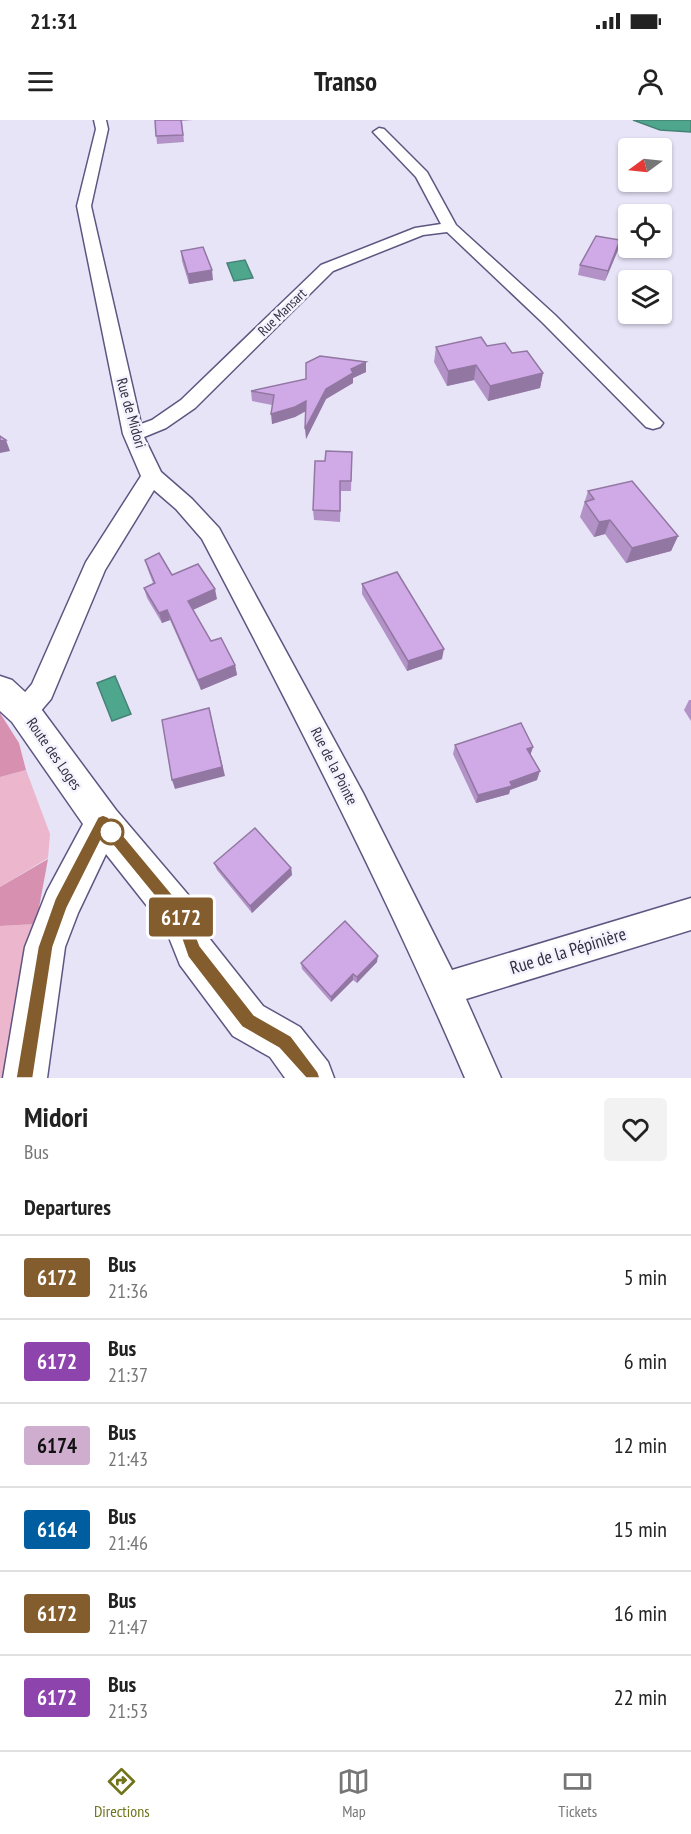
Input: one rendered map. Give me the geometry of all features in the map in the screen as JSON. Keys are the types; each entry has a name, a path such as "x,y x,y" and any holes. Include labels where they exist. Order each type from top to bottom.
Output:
{"street":[{"name":"Rue de Midori","path":"100,120 102,129 84,206 133,434 152,476"},
{"path":"379,132 422,175 450,226 549,319 652,423"},
{"name":"Rue Mansart","path":"133,434 159,424 188,404 327,268 420,231 450,226"},
{"path":"12,701 42,691 94,568 152,476"},
{"name":"Rue de la Pointe","path":"152,476 184,504 211,534 329,753 445,989 483,1078"},
{"name":"Route des Loges","path":"12,701 103,822 182,918 194,951 248,1021 285,1042 312,1078"},
{"path":"24,1078 45,947 61,905 103,822"},
{"name":"Rue de la Pépinière","path":"445,989 691,914"}],"shaded area":[{"path":"633,120 691,120 691,132 660,130"},
{"path":"245,260 253,278 234,281 227,263"},
{"path":"115,676 131,714 112,721 97,683"},
{"path":"0,713 19,743 26,770 0,777"},
{"path":"26,770 50,834 48,858 0,887 0,777"},
{"path":"48,859 36,924 0,926 0,887"},
{"path":"36,924 3,1078 0,1078 0,926"}],"building":[{"path":"155,120 181,120 183,135 156,136"},
{"path":"596,236 618,240 608,271 580,265"},
{"path":"203,247 212,270 188,274 181,251"},
{"path":"481,337 487,346 505,343 512,353 527,351 543,373 490,386 476,365 448,371 436,347"},
{"path":"320,356 366,362 351,369 353,373 326,389 305,429 306,401 271,414 274,395 251,391 306,379 306,363"},
{"path":"326,451 352,452 351,481 340,481 340,511 313,510 315,461 325,461"},
{"path":"632,481 678,536 632,548 610,520 599,522 585,502 594,499 588,491"},
{"path":"159,553 172,575 198,564 215,589 188,601 211,641 221,638 235,665 198,680 167,610 159,613 144,588 155,583 145,560"},
{"path":"397,572 444,649 408,661 362,584"},
{"path":"209,708 222,767 172,780 162,720"},
{"path":"521,723 533,747 527,749 540,771 510,782 512,786 478,795 455,745"},
{"path":"255,828 291,868 250,906 214,863"},
{"path":"345,921 378,956 357,977 353,974 331,997 301,963"}],"bus line":[{"name":"6172","path":"24,1078 45,947 61,905 103,822 182,918 194,951 248,1021 285,1042 312,1078"}]}
